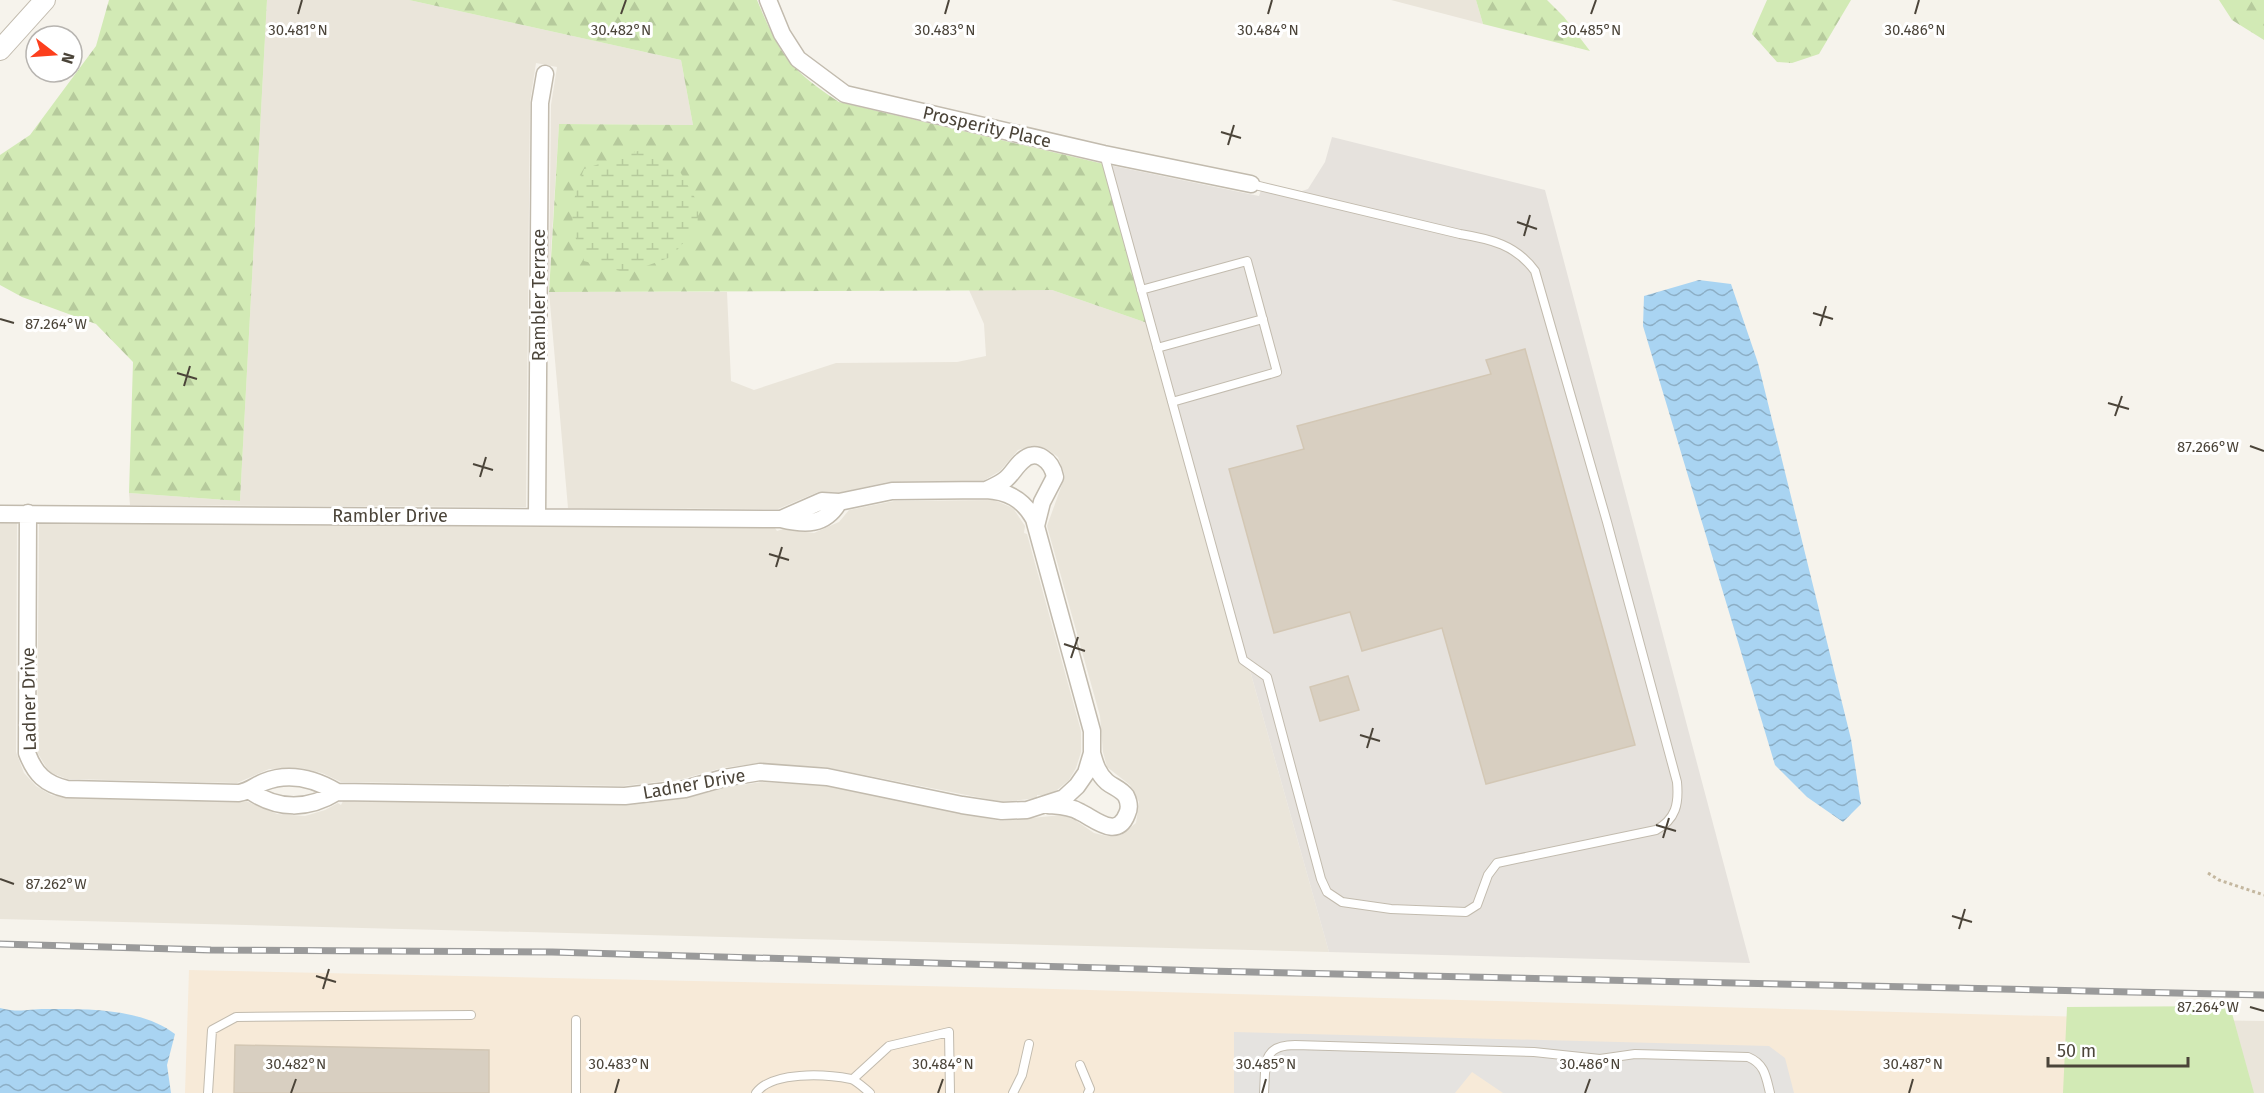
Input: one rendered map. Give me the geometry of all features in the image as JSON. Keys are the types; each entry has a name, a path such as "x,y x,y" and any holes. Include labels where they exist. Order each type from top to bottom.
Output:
{"street":[{"path":"0,50 45,0"},
{"name":"Prosperity Place","path":"768,0 782,34 798,59 845,94 1104,154 1251,184"},
{"name":"Rambler Terrace","path":"537,517 540,103 545,74"},
{"path":"986,490 1008,478 1023,459 1032,455 1041,456 1049,461 1054,477 1042,502 1036,526"},
{"name":"Rambler Drive","path":"0,514 781,519 822,501 839,502 892,491 986,490 1014,497 1030,512 1036,526"},
{"name":"Ladner Drive","path":"28,513 27,753 32,768 53,786 67,789 250,791 263,800 280,805 304,806 321,801 336,792"},
{"name":"Ladner Drive","path":"1036,526 1089,718 1092,753 1097,770 1105,780 1124,793 1129,811 1124,820 1108,827 1100,825 1079,811 1063,806 1048,805"},
{"name":"Ladner Drive","path":"250,791 260,783 274,778 302,778 320,782 336,792 625,796 685,789 724,778 760,772 827,777 1002,811 1027,810 1064,798 1077,786 1086,773 1092,753"}],"lane":[{"path":"1104,154 1242,660 1267,677 1321,879 1327,892 1342,902 1466,912 1477,905 1488,875 1497,863 1656,830 1674,815 1678,796 1677,782 1607,522 1535,271 1525,258 1491,239 1460,234 1251,184"},
{"path":"1141,290 1247,261 1277,372 1172,402"},
{"path":"1157,348 1263,319"},
{"path":"208,1093 212,1030 236,1017 471,1015"},
{"path":"576,1020 576,1093"},
{"path":"853,1079 889,1046 949,1032 950,1093"},
{"path":"1013,1093 1022,1075 1029,1044"},
{"path":"1264,1093 1268,1056 1271,1050 1280,1045 1295,1045 1534,1052 1600,1059 1635,1054 1748,1057 1757,1061 1764,1070 1770,1093"},
{"path":"1080,1065 1090,1089 1088,1093"},
{"path":"756,1093 763,1084 785,1076 853,1079 870,1093"}],"path":[{"path":"2208,873 2218,880 2264,895"}],"shaded area":[{"path":"267,0 409,0 681,60 693,125 559,124 549,282 551,105 557,67 536,63 530,102 526,507 130,505 129,493 240,501"},
{"path":"1391,0 1476,0 1483,24"},
{"path":"1332,137 1545,190 1750,963 1329,952 1132,250 1104,164 1259,196 1261,190 1287,196 1308,189 1325,162"},
{"path":"969,290 1052,290 1153,325 1329,952 0,919 0,523 17,523 16,752 24,773 36,786 51,795 67,798 246,801 277,814 305,816 338,803 341,805 343,801 627,805 687,798 728,787 762,782 826,786 1001,821 1062,815 1075,820 1094,833 1107,836 1121,835 1136,823 1139,802 1130,785 1107,767 1103,752 1100,716 1047,526 1065,476 1058,457 1047,449 1032,446 1018,450 1000,471 983,481 888,482 838,493 818,492 778,509 568,508 549,292 727,292 731,381 754,390 836,363 957,362 986,356 984,324"},
{"path":"994,500 1013,508 1025,526 1024,533 1027,534 1081,731 1081,752 1076,768 1069,780 1045,796 1037,795 1037,798 1002,802 829,768 760,763 722,768 682,779 623,786 341,782 322,773 301,768 269,769 237,783 67,779 49,772 37,752 39,523 775,528 777,531 783,529 814,533 839,522 849,510 894,501"},
{"path":"189,970 1014,988 2195,1020 2235,1093 185,1093"},
{"path":"2195,1020 2264,1021 2264,1093 2235,1093"},
{"path":"1234,1032 1769,1046 1785,1058 1794,1093 1503,1093 1472,1072 1455,1093 1234,1093"}],"green space":[{"path":"109,0 267,0 240,501 129,493 133,362 96,324 22,297 0,285 0,155 30,135 68,84 84,84 84,62 96,46"},
{"path":"409,0 757,0 772,34 788,59 808,80 839,102 1104,164 1153,325 1052,290 549,292 559,124 693,125 681,60"},
{"path":"1476,0 1547,0 1564,17 1590,51 1483,24"},
{"path":"1767,0 1851,0 1819,54 1792,63 1777,62 1752,34"},
{"path":"2219,0 2264,0 2264,40 2232,20"},
{"path":"641,150 678,168 699,205 697,227 671,257 627,273 584,261 575,236 572,215 575,194 584,169"},
{"path":"2230,1006 2254,1093 2063,1093 2067,1007"}],"water":[{"path":"1699,280 1731,284 1758,363 1851,739 1861,804 1843,822 1807,797 1775,765 1643,326 1644,296"},
{"path":"0,1008 18,1011 96,1010 130,1015 161,1025 175,1034 167,1065 171,1093 0,1093"}],"building":[{"path":"1525,349 1635,745 1486,784 1442,628 1362,651 1350,612 1274,633 1229,469 1304,449 1297,426 1491,374 1486,360"},
{"path":"1348,676 1359,710 1320,721 1310,687"},
{"path":"235,1045 489,1050 489,1093 234,1093"}],"railway":[{"path":"0,944 211,950 552,952 1208,971 2264,995"}]}
